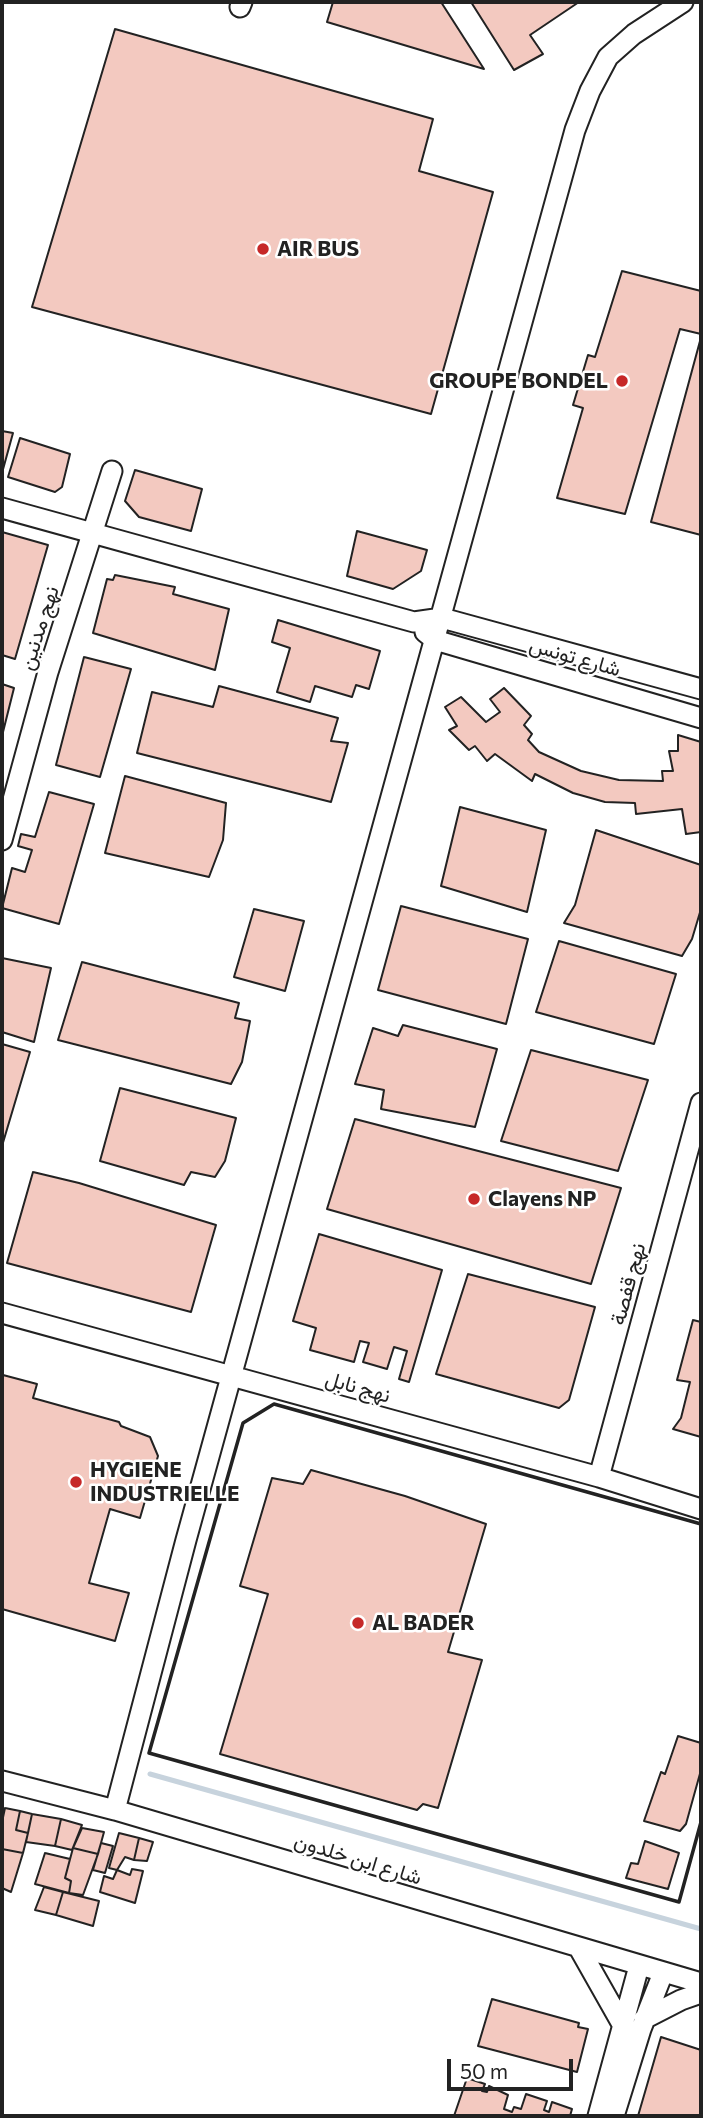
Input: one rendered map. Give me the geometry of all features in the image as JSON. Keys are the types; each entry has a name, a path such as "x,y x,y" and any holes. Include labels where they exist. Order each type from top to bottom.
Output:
{"street":[{"path":"116,1810 186,1541 575,130 590,90 608,57 634,34 683,2"},
{"name":"نهج مدنين","path":"2,840 48,672 112,471"},
{"path":"2,508 414,622 442,618"},
{"name":"شارع تونس","path":"442,618 701,688"},
{"path":"414,622 435,640"},
{"name":"شارع تونس","path":"435,640 701,718"},
{"name":"نهج قفصة","path":"599,1477 701,1103"},
{"name":"نهج نابل","path":"2,1313 599,1477 701,1508"},
{"name":"شارع ابن خلدون","path":"2,1781 116,1810 701,1983"},
{"path":"579,1948 622,2024"},
{"path":"598,2116 639,1966"},
{"path":"614,2116 644,2019 663,1973"},
{"path":"644,2019 665,2007 701,1993"}],"building":[{"path":"333,2 441,2 484,69 327,22"},
{"path":"471,2 579,2 530,35 543,54 514,70"},
{"name":"AIR BUS","path":"115,29 433,119 419,171 493,192 431,414 32,307"},
{"name":"GROUPE BONDEL","path":"622,271 701,291 701,334 680,329 625,514 557,498 583,408 573,405 588,355 595,357"},
{"path":"701,342 701,535 651,522"},
{"path":"2,431 13,433 2,473"},
{"path":"20,438 70,454 62,487 55,492 8,477"},
{"path":"135,470 202,489 191,531 139,517 125,501"},
{"path":"357,531 427,550 421,571 393,589 347,576"},
{"path":"2,532 48,545 15,659 2,655"},
{"path":"115,575 175,587 173,594 229,609 215,670 93,633 107,579 113,580"},
{"path":"278,620 380,651 369,689 356,685 352,697 315,686 310,702 277,692 290,648 272,642"},
{"path":"84,657 131,669 100,777 56,765"},
{"path":"2,684 14,688 2,736"},
{"path":"219,686 338,718 331,741 348,743 331,802 137,753 152,692 213,707"},
{"path":"504,688 531,716 524,725 532,734 528,740 539,752 581,771 619,780 663,781 662,771 673,771 669,751 678,751 678,735 701,742 701,832 686,834 682,809 636,814 635,803 605,802 573,793 535,774 532,781 495,754 487,761 475,746 469,750 449,730 457,726 445,707 461,697 486,722 500,712 490,699"},
{"path":"125,776 226,803 223,840 209,877 105,853"},
{"path":"49,792 94,804 59,924 2,908 12,868 25,872 32,850 18,846 21,834 35,837"},
{"path":"460,807 546,830 527,912 441,886"},
{"path":"596,830 701,865 701,909 692,939 682,956 564,923 575,905"},
{"path":"401,906 528,939 506,1024 378,990"},
{"path":"254,909 304,921 285,991 234,977"},
{"path":"559,941 676,974 654,1044 536,1012"},
{"path":"2,958 51,968 34,1042 2,1032"},
{"path":"82,962 239,1003 235,1018 250,1021 242,1062 231,1084 58,1040"},
{"path":"403,1025 497,1049 475,1127 381,1109 384,1090 355,1084 373,1028 398,1036"},
{"path":"2,1044 30,1052 2,1146"},
{"name":"Clayens NP","path":"531,1050 648,1080 618,1171 501,1141"},
{"path":"120,1088 236,1118 225,1161 215,1177 191,1172 184,1185 100,1161"},
{"name":"Clayens NP","path":"355,1119 621,1188 591,1284 327,1209"},
{"path":"33,1172 79,1183 216,1225 191,1312 7,1263"},
{"path":"319,1234 442,1270 409,1382 399,1379 407,1351 394,1347 387,1369 363,1362 369,1343 360,1341 354,1362 310,1350 316,1328 293,1321"},
{"path":"468,1274 595,1307 569,1400 559,1408 436,1374"},
{"path":"693,1320 701,1322 701,1437 673,1429 681,1418 690,1382 677,1380"},
{"name":"HYGIENE INDUSTRIELLE","path":"3,1375 37,1384 33,1398 119,1422 121,1426 150,1437 158,1456 140,1518 110,1509 89,1583 129,1593 115,1641 2,1609"},
{"name":"AL BADER","path":"311,1470 405,1496 486,1524 448,1652 482,1660 438,1808 423,1804 417,1810 220,1754 268,1594 240,1586 272,1478 303,1484"},
{"path":"678,1736 701,1743 701,1770 686,1824 680,1831 644,1821 661,1772 665,1774"},
{"path":"5,1808 20,1811 16,1830 28,1833 23,1853 2,1849"},
{"path":"20,1811 32,1814 28,1833 16,1830"},
{"path":"32,1814 61,1819 55,1846 26,1842"},
{"path":"61,1819 82,1825 72,1850 55,1846"},
{"path":"82,1828 104,1832 98,1854 73,1848"},
{"path":"119,1833 139,1838 134,1860 125,1857 117,1870 109,1868"},
{"path":"139,1838 153,1842 147,1861 134,1860"},
{"path":"645,1841 679,1853 668,1889 626,1878 631,1863 638,1864"},
{"path":"101,1843 113,1846 105,1873 93,1870"},
{"path":"73,1848 98,1854 83,1895 69,1893 71,1881 65,1878"},
{"path":"2,1849 23,1853 11,1892 2,1888"},
{"path":"45,1853 70,1859 65,1878 71,1881 69,1893 35,1884"},
{"path":"132,1869 143,1871 135,1903 100,1892 104,1876 113,1879 117,1870 130,1875"},
{"path":"44,1887 63,1892 56,1915 35,1910"},
{"path":"63,1892 99,1901 93,1926 56,1915"},
{"path":"492,1999 579,2023 578,2027 588,2029 577,2072 478,2046"},
{"path":"661,2037 701,2050 701,2116 638,2116"},
{"path":"467,2078 485,2084 482,2091 487,2092 489,2086 508,2095 504,2109 512,2112 514,2107 521,2109 526,2094 547,2101 544,2110 549,2112 552,2102 572,2109 570,2116 454,2116"}],"waterway":[{"path":"150,1774 701,1929"}],"wall":[{"path":"701,1524 274,1404 243,1423 149,1753 679,1902 701,1822"}],"place":[{"name":"AIR BUS","path":"263,249"},
{"name":"GROUPE BONDEL","path":"622,381"},
{"name":"Clayens NP","path":"474,1199"},
{"name":"HYGIENE INDUSTRIELLE","path":"76,1482"},
{"name":"AL BADER","path":"358,1623"}]}
